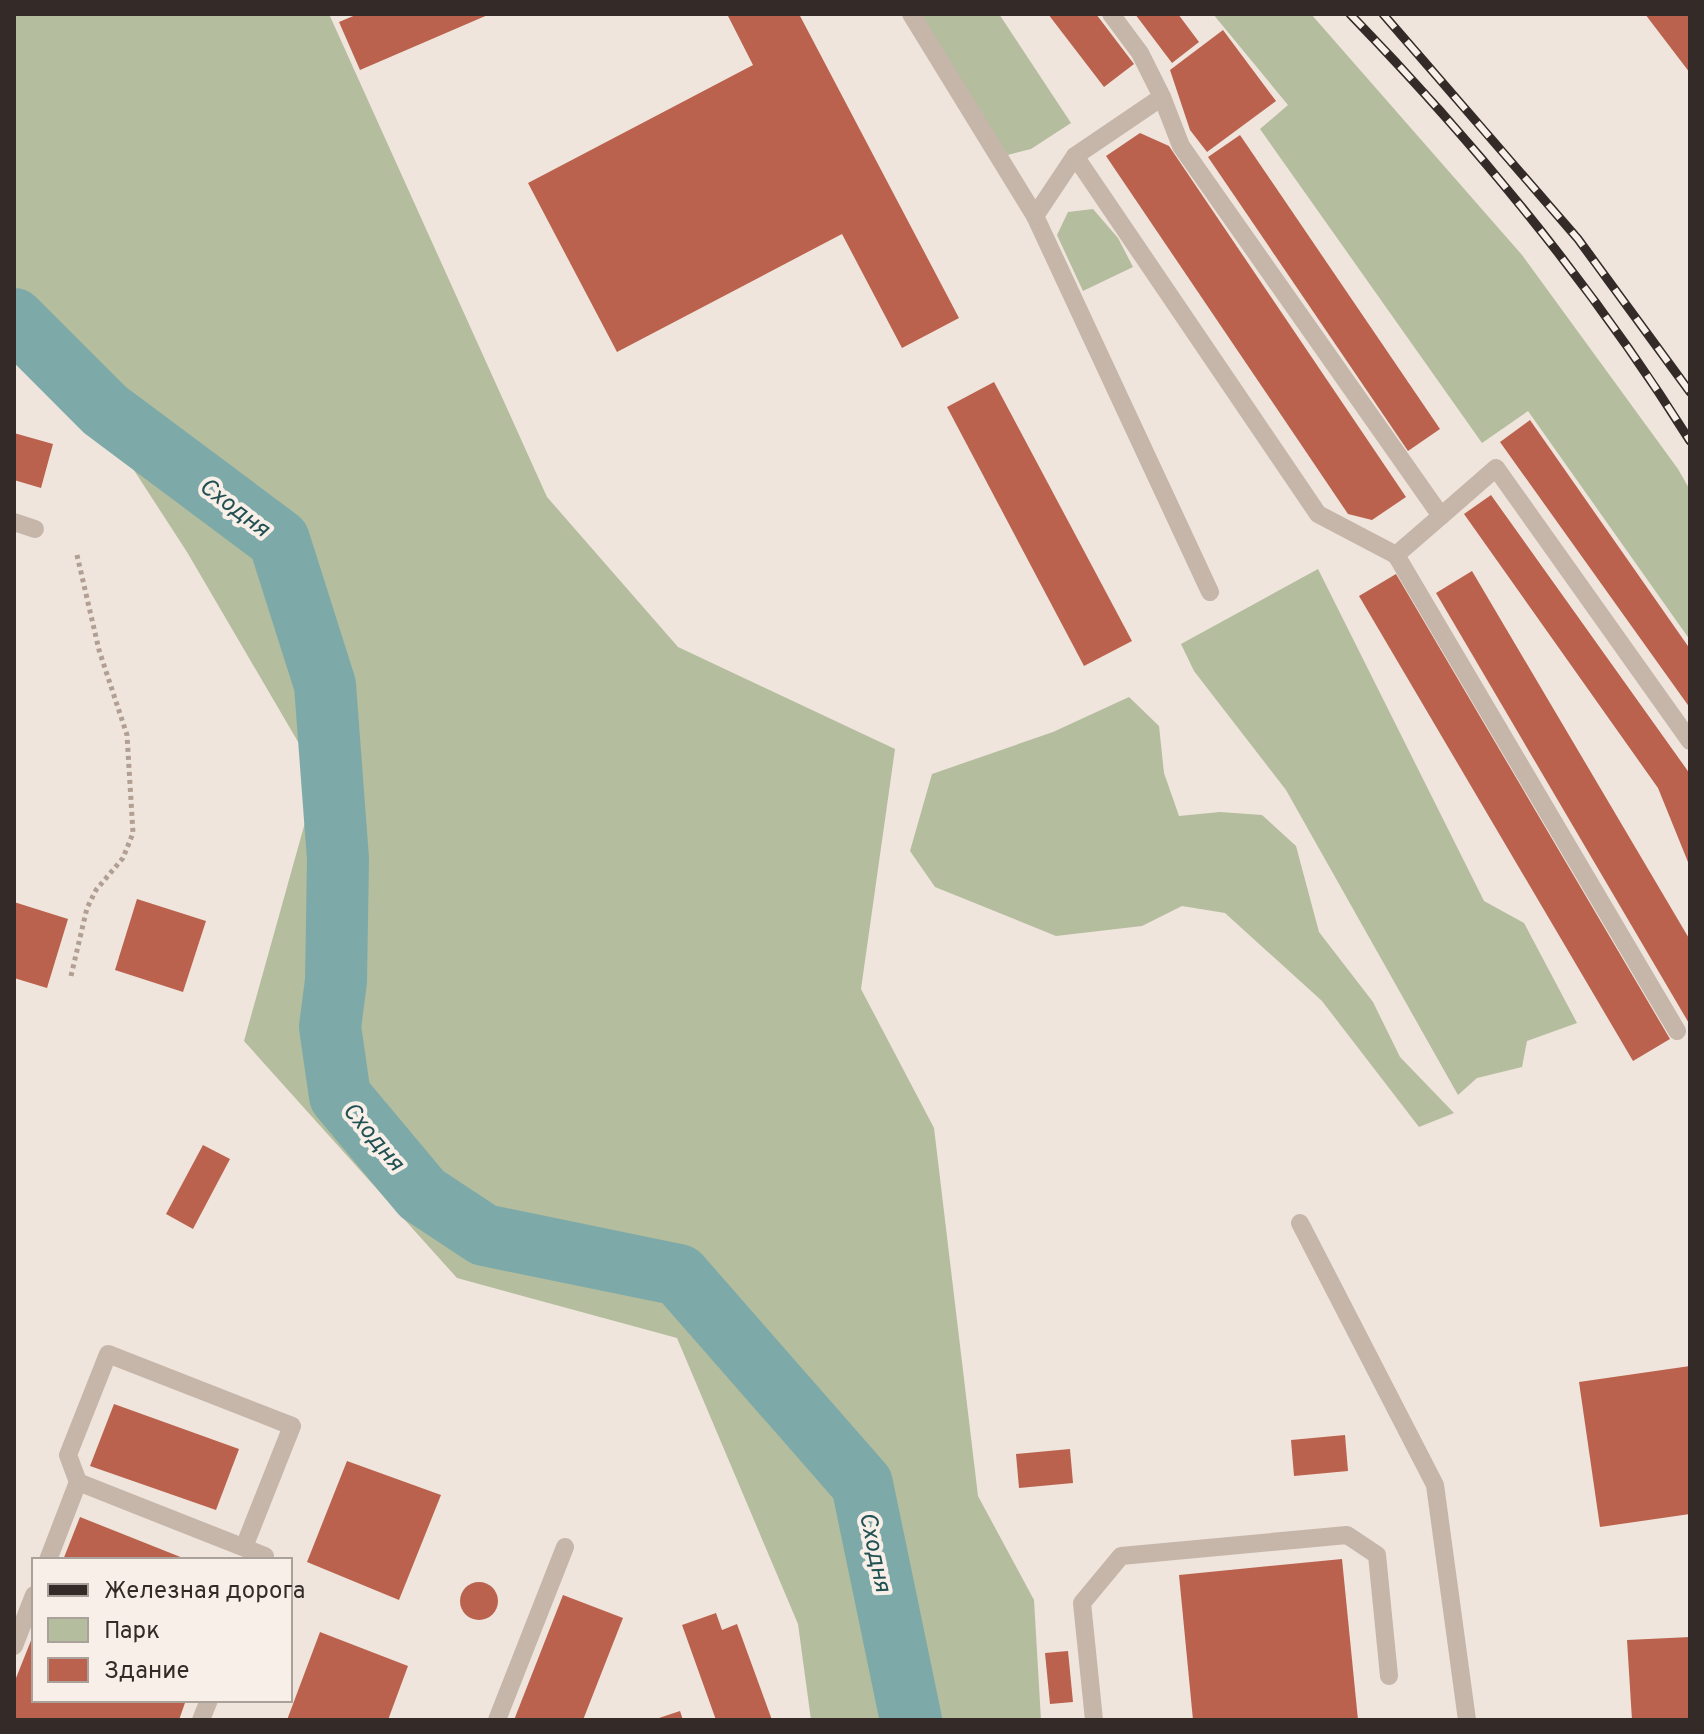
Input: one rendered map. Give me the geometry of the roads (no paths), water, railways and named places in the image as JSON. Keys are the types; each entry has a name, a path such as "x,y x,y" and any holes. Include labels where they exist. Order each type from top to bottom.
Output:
{"lane":[{"path":"911,14 1035,216 1210,592"},
{"path":"1111,14 1140,53 1181,146 1441,516"},
{"path":"1035,216 1075,156 1162,97"},
{"path":"1075,156 1318,514 1396,555 1677,1031"},
{"path":"1396,555 1496,468 1690,741"},
{"path":"14,522 35,529"},
{"path":"1300,1223 1435,1485 1467,1720"},
{"path":"49,1558 78,1482 68,1455 108,1354 292,1426 244,1547"},
{"path":"78,1482 244,1547 264,1558"},
{"path":"1094,1720 1082,1603 1121,1556 1347,1535 1377,1555 1389,1676"},
{"path":"497,1720 565,1547"},
{"path":"14,1646 32,1600"}],"waterway":[{"name":"Сходня","path":"14,319 105,410 279,540 325,685 338,859 336,981 330,1027 340,1096 422,1194 484,1235 679,1275 862,1484 911,1720"}],"railway":[{"path":"1350,14 1443,114 1531,219 1614,328 1690,441"},
{"path":"1383,14 1578,239 1690,392"}]}
